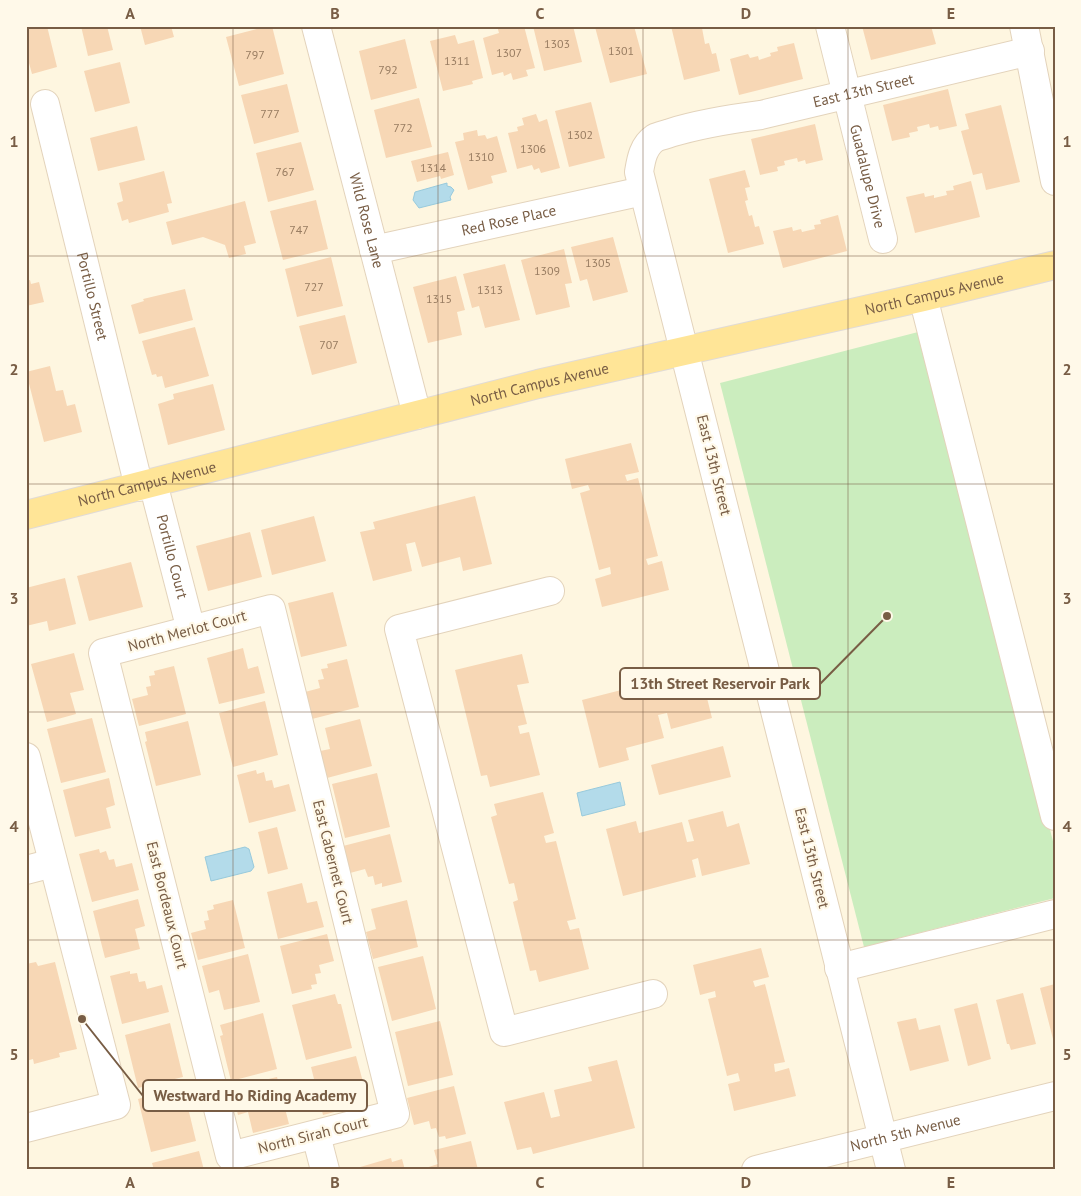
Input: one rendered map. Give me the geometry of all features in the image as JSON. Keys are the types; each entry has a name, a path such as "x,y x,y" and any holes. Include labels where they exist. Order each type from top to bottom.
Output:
{"main road":[{"name":"North Campus Avenue","path":"26,515 538,384 685,352 1055,265"}],"street":[{"name":"Wild Rose Lane","path":"316,26 417,415"},
{"name":"Guadalupe Drive","path":"830,26 882,239"},
{"name":"East 13th Street","path":"891,1170 639,172 641,158 646,147 655,138 723,120 761,115 847,94 1027,38"},
{"path":"1027,38 1055,181"},
{"name":"Portillo Street","path":"45,104 146,485"},
{"name":"Red Rose Place","path":"374,250 643,191"},
{"path":"923,297 1055,816"},
{"name":"Portillo Court","path":"146,485 191,630"},
{"path":"550,591 399,629 504,1032 653,994"},
{"name":"North Merlot Court","path":"103,653 271,609"},
{"name":"East Cabernet Court","path":"271,609 395,1114"},
{"name":"East Bordeaux Court","path":"103,653 230,1156"},
{"path":"26,757 116,1105 26,1128"},
{"path":"26,870 53,864"},
{"path":"840,968 1055,914"},
{"name":"North 5th Avenue","path":"756,1170 1055,1096"},
{"name":"North Sirah Court","path":"230,1156 395,1114"},
{"path":"316,1134 325,1170"}],"green space":[{"path":"922,331 1055,849 1055,898 864,947 720,383"}],"water":[{"path":"447,183 447,186 454,190 450,197 451,200 419,208 413,200 415,192"},
{"path":"620,782 625,805 582,816 577,793"},
{"path":"245,847 249,849 254,867 251,871 211,881 205,857"}],"building":[{"path":"26,26 47,26 57,67 32,74 26,52"},
{"path":"81,26 107,26 113,50 88,56"},
{"path":"140,26 171,26 174,37 145,45"},
{"path":"272,26 284,74 239,86 226,37"},
{"path":"497,26 524,26 535,68 526,70 528,76 513,80 511,73 504,76 503,72 492,75 483,38 499,33"},
{"path":"533,26 573,26 582,62 544,71"},
{"path":"634,26 647,74 610,83 595,27"},
{"path":"671,26 706,26 702,28 705,44 709,43 712,54 716,53 720,71 684,80"},
{"path":"862,26 931,26 936,44 871,60"},
{"path":"455,35 458,44 474,40 483,78 472,81 473,84 443,91 430,41"},
{"path":"405,39 417,88 371,100 359,51"},
{"path":"794,43 803,79 739,95 730,59 748,54 750,58 758,56 759,60 771,56 770,53 778,51 777,47"},
{"path":"120,62 130,103 95,112 84,71"},
{"path":"287,84 299,132 254,144 241,95"},
{"path":"948,89 957,126 939,130 938,126 930,128 929,124 917,127 918,131 909,133 910,137 892,141 883,105"},
{"path":"419,98 432,147 386,158 374,110"},
{"path":"591,102 605,158 569,167 555,111"},
{"path":"1001,105 1020,182 986,190 982,173 973,175 961,131 969,129 965,114"},
{"path":"536,114 539,122 547,119 560,168 541,173 539,168 534,170 532,165 517,169 508,133 518,131 517,127 524,125 522,118"},
{"path":"815,124 823,160 806,164 805,160 798,162 797,158 784,161 785,165 777,167 778,171 760,175 751,139"},
{"path":"137,126 145,160 98,171 90,138"},
{"path":"477,130 478,136 485,135 487,139 497,136 507,172 491,176 493,183 468,190 455,142 464,140 463,133"},
{"path":"301,142 314,190 268,202 256,153"},
{"path":"448,152 454,175 441,179 440,176 417,182 411,161"},
{"path":"745,170 750,187 745,188 748,200 745,201 749,216 752,215 755,227 759,226 764,244 728,253 709,179"},
{"path":"164,171 172,203 167,204 169,212 129,223 128,219 122,221 117,203 123,201 119,183"},
{"path":"971,181 980,217 915,233 906,197 924,193 925,197 934,195 934,198 947,195 946,191 954,190 953,186"},
{"path":"316,200 328,249 283,260 270,211"},
{"path":"245,201 256,243 244,246 246,254 229,258 225,245 203,237 172,245 166,222"},
{"path":"838,215 847,251 783,268 773,231 792,227 793,231 801,229 802,232 815,229 814,225 821,224 820,220"},
{"path":"613,237 628,292 593,301 587,279 580,281 571,247"},
{"path":"564,249 572,283 565,284 570,307 536,315 521,260"},
{"path":"331,257 343,306 297,317 285,269"},
{"path":"505,264 520,320 485,328 479,306 472,308 463,274"},
{"path":"456,276 465,310 457,312 462,335 428,343 413,287"},
{"path":"30,280 31,284 39,282 44,302 26,306 26,281"},
{"path":"185,289 193,320 139,334 131,305 144,301 143,299"},
{"path":"345,315 357,363 312,375 299,326"},
{"path":"195,327 209,376 165,388 162,376 152,375 142,341"},
{"path":"50,366 56,391 63,390 67,406 75,404 82,432 44,442 26,372"},
{"path":"213,384 225,430 168,445 158,404 174,399 173,394"},
{"path":"631,443 639,472 625,475 627,481 638,478 658,556 646,559 648,565 662,561 669,590 602,607 595,579 611,574 610,567 599,570 580,493 590,490 588,485 572,489 565,459"},
{"path":"475,496 492,564 463,571 460,557 422,567 415,542 406,544 412,571 373,581 360,532 375,529 373,522"},
{"path":"314,516 326,561 272,575 261,530"},
{"path":"250,532 262,577 208,591 196,546"},
{"path":"131,562 143,607 89,621 77,576"},
{"path":"65,578 76,624 49,631 47,621 26,626 26,588"},
{"path":"333,592 347,646 301,657 288,603"},
{"path":"243,648 248,669 258,666 265,693 219,704 207,658"},
{"path":"74,653 84,690 70,693 76,714 47,722 31,664"},
{"path":"522,654 529,683 517,685 527,724 518,726 520,734 529,732 540,775 490,787 487,775 481,776 455,670"},
{"path":"347,659 359,707 312,719 305,692 320,688 318,680 324,679 321,669 328,668 327,664"},
{"path":"174,666 186,714 139,726 132,699 148,695 146,687 151,686 149,676 155,675 154,671"},
{"path":"700,670 712,718 671,729 667,713 658,715 664,738 626,748 629,760 599,768 582,700"},
{"path":"265,701 278,755 233,767 219,713"},
{"path":"92,718 106,772 61,783 47,729"},
{"path":"360,719 372,766 327,778 320,751 330,749 325,728"},
{"path":"188,721 201,775 156,786 145,742 147,741 145,732"},
{"path":"723,746 731,777 659,795 651,765"},
{"path":"256,770 257,774 264,772 266,781 272,780 274,788 289,784 296,811 249,823 237,775"},
{"path":"377,773 390,827 345,838 332,784"},
{"path":"109,778 115,805 106,808 111,828 75,837 63,790"},
{"path":"543,792 554,833 544,836 546,843 556,841 576,919 567,921 570,930 579,928 589,969 539,982 536,970 530,971 513,902 518,900 514,883 509,884 491,817 497,815 494,804"},
{"path":"723,811 727,827 739,823 750,864 702,876 698,858 692,860 696,877 623,896 606,829 636,821 639,833 682,822 687,842 694,841 688,820"},
{"path":"277,827 288,869 268,874 258,832"},
{"path":"390,834 402,882 382,887 382,883 375,885 373,876 368,877 365,869 350,873 343,846"},
{"path":"99,849 100,853 106,851 109,860 114,859 116,867 132,863 139,890 92,902 79,854"},
{"path":"302,883 307,903 317,901 324,927 278,939 267,892"},
{"path":"138,899 145,926 135,929 140,949 105,958 93,911"},
{"path":"233,900 245,948 198,960 191,933 206,929 204,921 209,920 207,911 214,909 213,905"},
{"path":"407,900 418,947 373,959 366,932 376,929 371,909"},
{"path":"327,934 334,961 319,965 321,973 315,974 317,984 311,985 312,989 292,994 280,946"},
{"path":"761,948 769,977 753,981 755,987 765,984 785,1062 774,1064 775,1072 789,1068 796,1096 734,1111 728,1084 740,1081 738,1073 727,1076 708,999 716,997 715,991 700,995 693,965"},
{"path":"248,954 260,1002 224,1010 219,990 209,993 202,966"},
{"path":"423,956 436,1009 392,1021 378,967"},
{"path":"36,962 38,966 55,962 77,1049 59,1053 60,1057 34,1064 33,1059 26,1061 26,964"},
{"path":"130,971 130,974 137,973 139,982 145,981 147,989 162,985 169,1012 122,1024 110,976"},
{"path":"1055,984 1055,1038 1053,1039 1040,988"},
{"path":"1023,993 1036,1044 1011,1050 1009,1044 1007,1044 996,1000"},
{"path":"335,994 338,1004 341,1004 352,1048 306,1060 292,1005"},
{"path":"977,1003 991,1059 968,1066 954,1009"},
{"path":"263,1013 277,1069 231,1081 220,1036 223,1035 220,1025"},
{"path":"916,1018 919,1030 940,1025 949,1061 910,1071 897,1022"},
{"path":"440,1021 453,1075 408,1086 395,1032"},
{"path":"170,1023 183,1077 138,1088 125,1035"},
{"path":"356,1056 363,1082 353,1085 358,1106 323,1115 311,1067"},
{"path":"617,1060 635,1128 533,1154 531,1147 517,1150 504,1102 544,1092 551,1118 560,1116 554,1090 592,1081 588,1067"},
{"path":"277,1077 289,1124 253,1133 248,1112 238,1115 231,1088"},
{"path":"454,1086 466,1134 446,1139 445,1136 439,1137 436,1128 431,1129 429,1121 414,1125 407,1098"},
{"path":"183,1087 196,1141 151,1152 138,1099"},
{"path":"471,1141 478,1170 419,1170 438,1164 434,1150"},
{"path":"199,1151 204,1170 154,1170 152,1163"},
{"path":"391,1158 392,1162 402,1159 405,1170 350,1170"}],"place":[{"name":"13th Street Reservoir Park","path":"887,616"},
{"name":"Westward Ho Riding Academy","path":"82,1019"}]}
